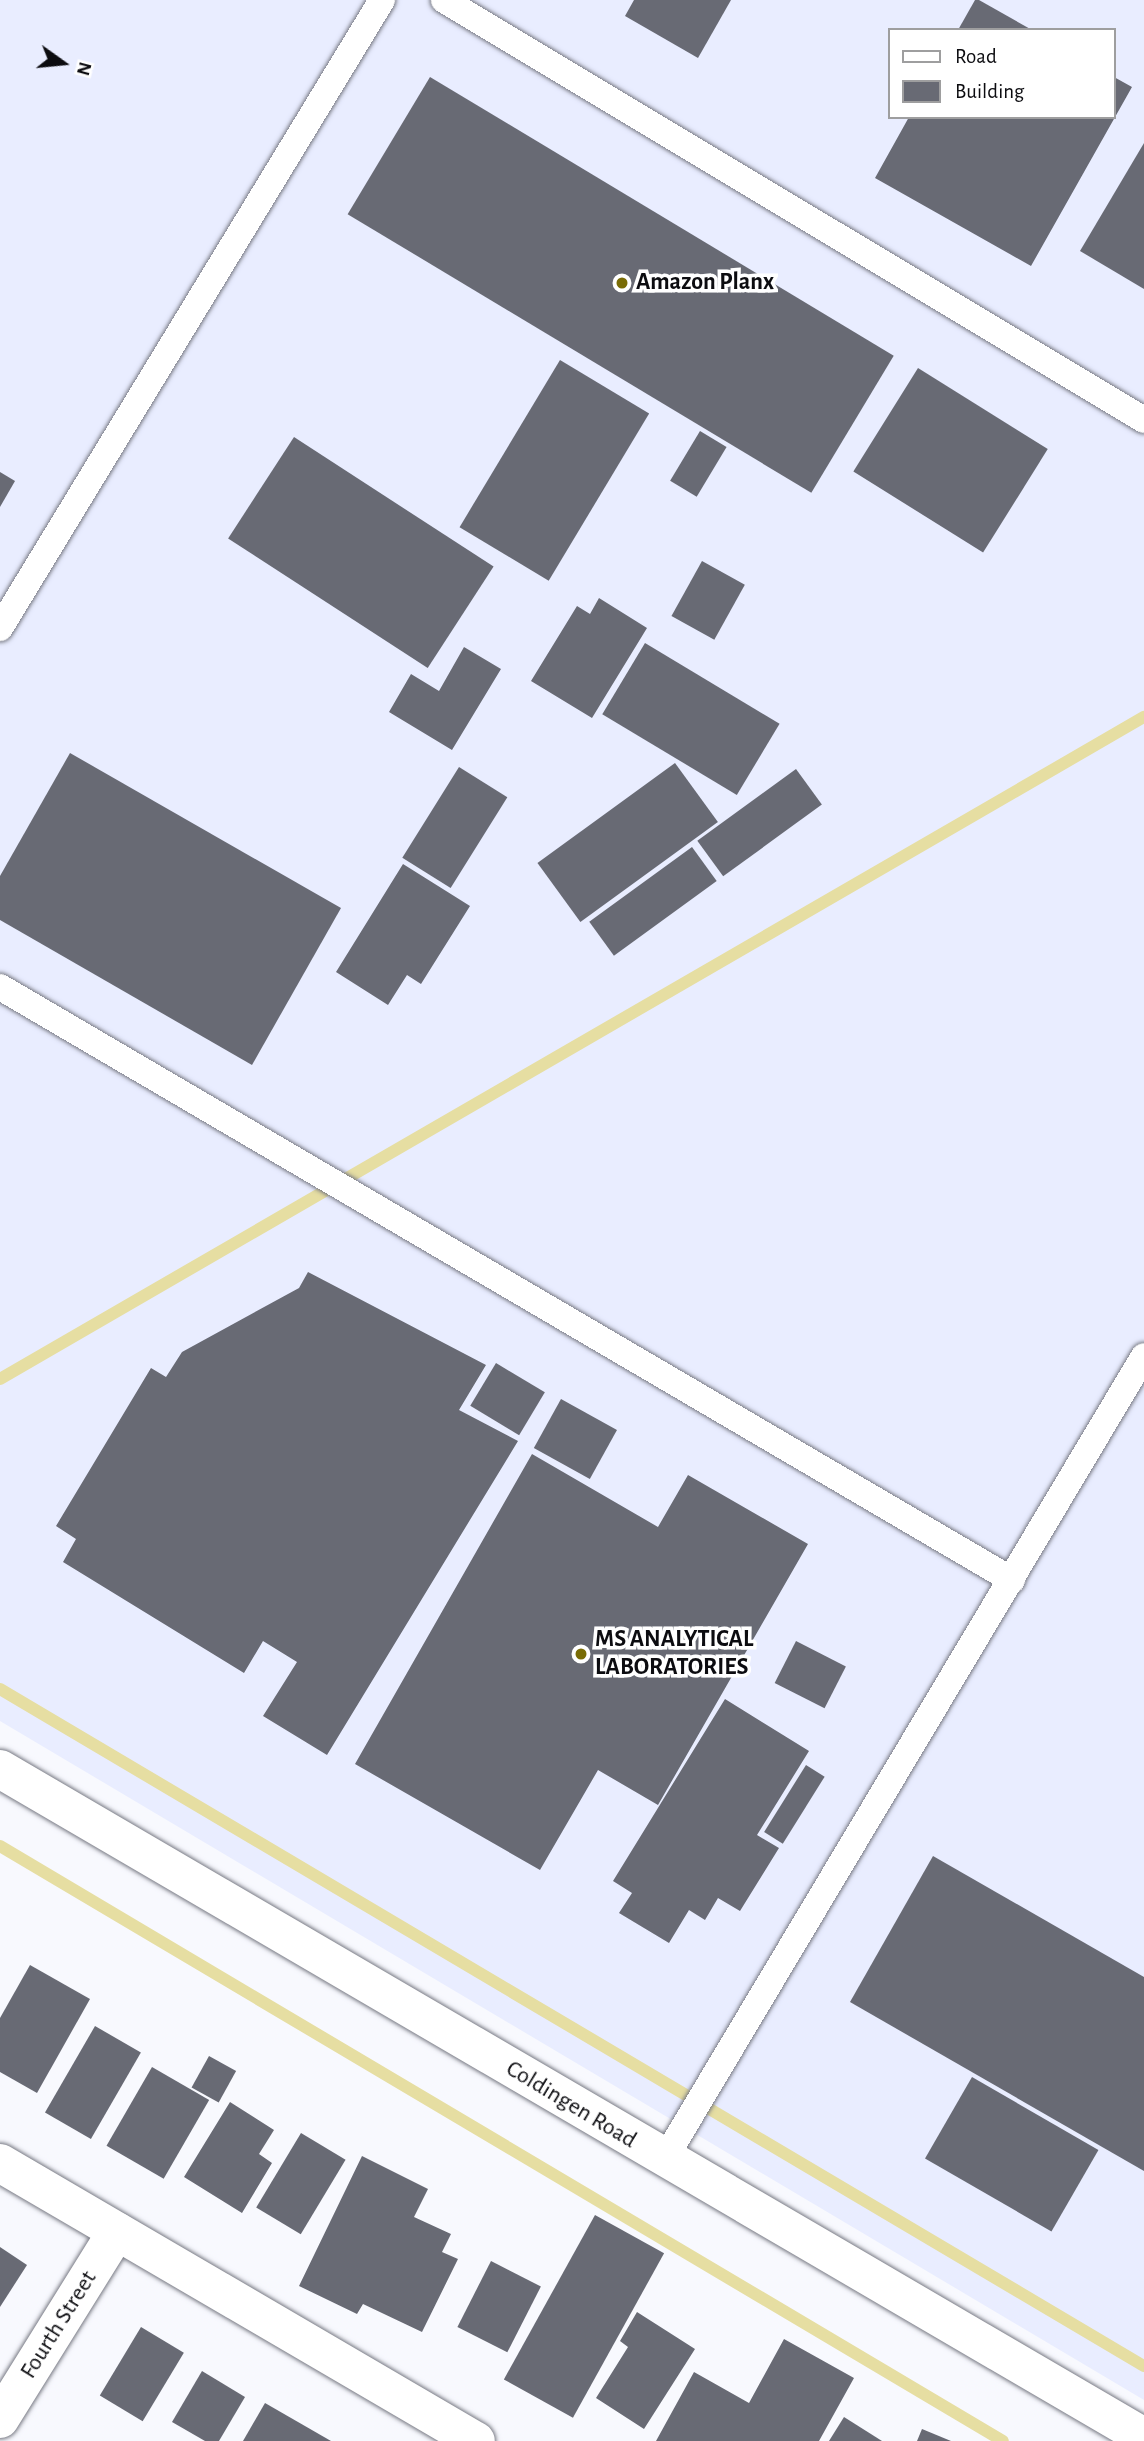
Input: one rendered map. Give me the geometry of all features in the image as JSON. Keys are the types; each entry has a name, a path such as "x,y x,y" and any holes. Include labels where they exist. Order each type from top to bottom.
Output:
{"street":[{"name":"Coldingen Road","path":"0,1769 664,2160 1144,2437"},
{"path":"0,2163 475,2441"},
{"name":"Fourth Street","path":"0,2419 117,2231"}],"lane":[{"path":"0,628 382,0"},
{"path":"444,0 1144,420"},
{"path":"0,987 1012,1580"},
{"path":"664,2160 1144,1356"}],"shaded area":[{"path":"0,0 1144,0 1144,2400 0,1721"}],"building":[{"path":"634,0 731,0 698,58 625,16"},
{"path":"975,0 979,0 1028,28 959,28"},
{"name":"Amazon Planx","path":"430,77 894,356 811,493 348,214"},
{"path":"1116,78 1132,87 1116,115"},
{"path":"908,119 1114,119 1031,266 875,178"},
{"path":"1144,143 1144,289 1080,251"},
{"path":"560,360 649,414 549,581 460,527"},
{"path":"918,368 1048,449 983,553 853,471"},
{"path":"700,431 727,447 697,497 670,481"},
{"path":"294,437 494,567 428,668 228,538"},
{"path":"0,472 15,481 0,507"},
{"path":"702,561 745,585 714,640 671,616"},
{"path":"599,598 647,628 592,718 531,681 577,606 590,614"},
{"path":"645,643 780,724 737,795 602,714"},
{"path":"464,647 501,669 452,750 389,712 411,674 439,691"},
{"path":"70,753 341,908 252,1065 0,920 0,876"},
{"path":"675,763 718,822 580,922 537,863"},
{"path":"459,767 507,797 451,888 402,858"},
{"path":"796,769 822,805 723,876 697,841"},
{"path":"692,847 717,881 614,956 589,922"},
{"path":"403,864 470,906 421,984 407,975 388,1005 336,972"},
{"path":"308,1272 486,1365 459,1410 518,1441 327,1755 263,1716 297,1662 263,1641 244,1673 63,1562 76,1539 56,1526 151,1368 166,1377 182,1352 299,1288"},
{"path":"496,1363 545,1392 519,1435 470,1406"},
{"path":"561,1399 617,1430 590,1479 534,1448"},
{"name":"MS ANALYTICAL LABORATORIES","path":"532,1454 658,1527 688,1475 808,1544 658,1805 598,1770 540,1870 355,1764"},
{"path":"796,1641 846,1666 825,1708 775,1683"},
{"path":"725,1699 809,1751 757,1835 779,1848 740,1911 718,1898 705,1920 689,1910 669,1943 619,1913 632,1893 613,1881"},
{"path":"806,1765 825,1777 783,1844 764,1832"},
{"path":"933,1856 1144,1977 1144,2171 850,2002"},
{"path":"30,1965 90,1999 37,2093 0,2072 0,2018"},
{"path":"95,2026 141,2052 91,2139 45,2113"},
{"path":"209,2056 236,2071 219,2103 192,2087"},
{"path":"152,2067 209,2100 164,2179 106,2146"},
{"path":"972,2077 1098,2150 1051,2231 925,2158"},
{"path":"230,2102 274,2130 259,2154 272,2163 242,2213 184,2177"},
{"path":"301,2133 346,2160 301,2234 256,2208"},
{"path":"362,2156 428,2189 414,2217 451,2234 442,2252 458,2259 422,2332 363,2304 357,2314 299,2286"},
{"path":"595,2215 664,2253 573,2418 504,2379"},
{"path":"0,2247 27,2265 0,2307"},
{"path":"491,2261 541,2286 507,2352 457,2327"},
{"path":"637,2312 695,2349 644,2429 596,2398 628,2347 620,2341"},
{"path":"141,2327 184,2353 143,2421 100,2396"},
{"path":"784,2339 854,2378 819,2441 656,2441 694,2372 749,2403"},
{"path":"202,2371 245,2397 219,2441 205,2441 172,2422"},
{"path":"265,2403 331,2441 243,2441"},
{"path":"844,2417 882,2441 829,2441"},
{"path":"922,2429 951,2441 917,2441"}],"waterway":[{"path":"0,1379 1144,717"},
{"path":"0,1689 1144,2366"},
{"path":"0,1846 1003,2441"}],"place":[{"name":"Amazon Planx","path":"622,283"},
{"name":"MS ANALYTICAL LABORATORIES","path":"581,1654"}]}
